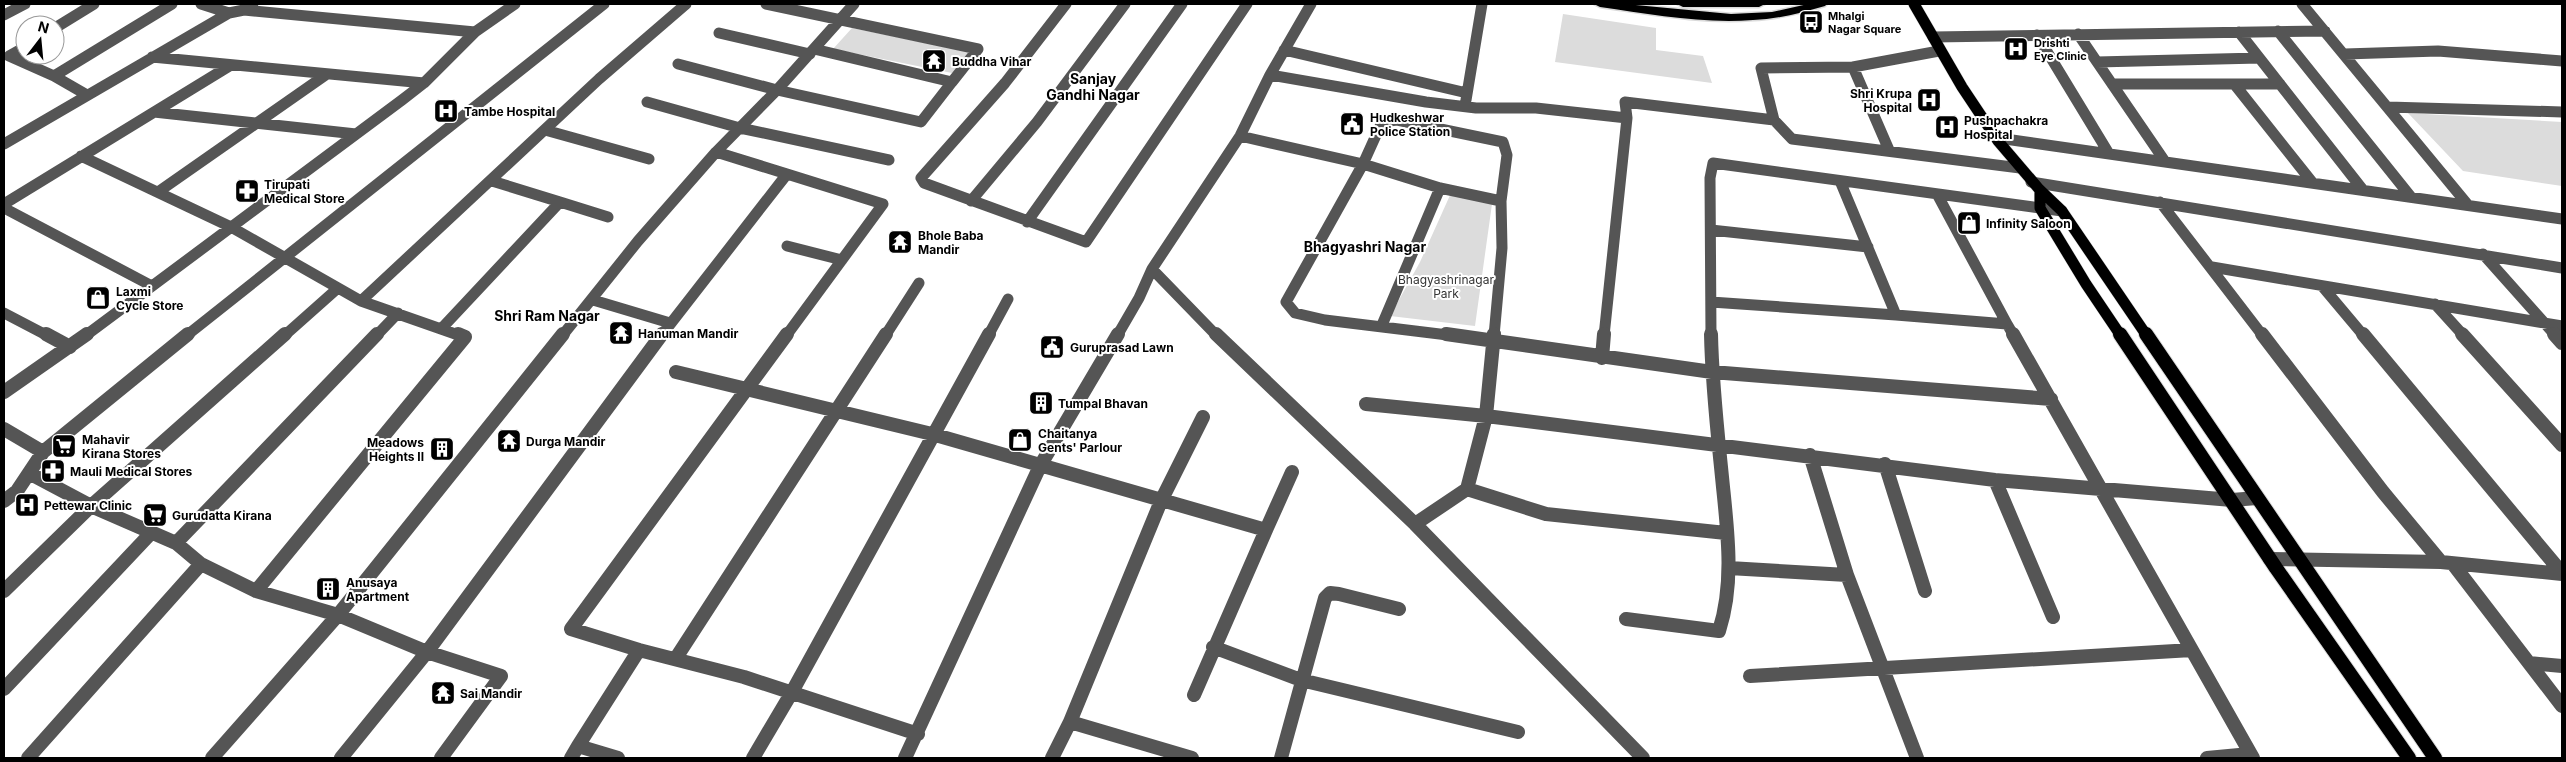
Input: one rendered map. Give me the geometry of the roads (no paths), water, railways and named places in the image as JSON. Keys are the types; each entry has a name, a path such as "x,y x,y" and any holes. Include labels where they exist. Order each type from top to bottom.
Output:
{"highway":[{"path":"1600,4 1681,14 1772,16 1821,4"},
{"path":"1682,4 1755,4"}],"main road":[{"path":"1914,4 1940,52 1998,138 2031,182 2062,211 2434,758"},
{"path":"2040,192 2040,208 2086,284 2270,559 2409,758"}],"street":[{"path":"4,15 24,4"},
{"path":"65,22 94,4"},
{"path":"54,76 172,4"},
{"path":"203,4 229,13"},
{"path":"244,10 253,4"},
{"path":"4,392 70,347 424,83 475,32 516,4"},
{"path":"4,501 16,491 43,452 282,258 604,4"},
{"path":"361,300 492,181 640,42 686,4"},
{"path":"678,64 777,90 921,122 978,49 766,4"},
{"path":"212,758 338,615 593,300 638,241 716,152 777,90 854,4"},
{"path":"1066,4 1005,83 921,178 924,183 1086,242 1101,216 1164,129 1248,4"},
{"path":"971,201 1037,122 1125,4"},
{"path":"1027,222 1182,4"},
{"path":"905,758 918,734 1040,466 1139,298 1152,269 1240,136 1270,75 1311,4"},
{"path":"1465,107 1482,4"},
{"path":"2302,4 2468,205"},
{"path":"4,144 9,136 87,95 229,13 244,10 475,32"},
{"path":"2278,31 2411,197"},
{"path":"1933,37 2325,31"},
{"path":"2239,32 2363,190"},
{"path":"719,33 812,51 952,82"},
{"path":"2078,34 2164,160"},
{"path":"2037,35 2108,152"},
{"path":"1284,50 1467,93"},
{"path":"1940,52 1853,68 1761,68 1774,120 1792,139 2020,168"},
{"path":"2345,54 2438,52 2562,61"},
{"path":"15,53 9,56 15,59"},
{"path":"152,57 424,83"},
{"path":"2097,62 2259,58"},
{"path":"29,65 54,76 87,95"},
{"path":"4,204 231,65"},
{"path":"1853,68 1889,150"},
{"path":"158,192 326,74"},
{"path":"1270,75 1327,83 1375,94 1465,107 1536,108 1626,118"},
{"path":"2112,84 2280,84"},
{"path":"2235,85 2312,182"},
{"path":"647,102 740,128 889,160"},
{"path":"1602,358 1626,118 1625,102 1774,120"},
{"path":"2388,107 2562,112"},
{"path":"154,112 356,134"},
{"path":"1416,524 1467,489 1486,416 1492,340 1502,248 1501,201 1507,155 1503,142 1390,120 1382,122 1363,164 1286,302 1295,313 1325,320 1382,325 1492,340 1602,358 1712,372 2051,399"},
{"path":"545,130 649,159"},
{"path":"1240,136 1363,164 1440,188 1501,201"},
{"path":"1998,138 2164,160 2562,219"},
{"path":"716,152 882,202 882,207 571,629 638,650 676,658 792,692 918,734"},
{"path":"81,156 232,227 282,258 361,300 465,337 256,591"},
{"path":"1626,619 1719,630 1724,622 1729,568 1712,372 1710,178 1713,163 2062,211"},
{"path":"341,758 427,652 559,476 670,323 787,174"},
{"path":"492,181 608,217"},
{"path":"1840,181 1896,315"},
{"path":"2031,182 2562,268"},
{"path":"1382,325 1440,188"},
{"path":"1937,194 2007,324 2252,756 2207,758"},
{"path":"442,328 560,202"},
{"path":"2160,202 2212,267 2383,492 2447,563 2562,706"},
{"path":"4,208 152,286"},
{"path":"1711,230 1868,247"},
{"path":"787,246 842,260"},
{"path":"2483,254 2562,342"},
{"path":"2212,267 2562,326"},
{"path":"1152,269 1250,369 1416,524 1643,758"},
{"path":"676,658 834,411 919,283"},
{"path":"2322,286 2562,573"},
{"path":"4,591 91,506 338,288"},
{"path":"753,758 792,692 932,434 1008,299"},
{"path":"593,300 670,323"},
{"path":"1712,302 2007,324"},
{"path":"2434,304 2562,446"},
{"path":"4,313 70,347"},
{"path":"176,544 398,314"},
{"path":"676,372 748,391 932,434 1266,530"},
{"path":"1366,404 1486,416 1810,454 1995,480 2232,500 2257,498"},
{"path":"1052,758 1070,722 1161,501 1203,417"},
{"path":"4,429 43,452"},
{"path":"1810,454 1847,574 1917,758"},
{"path":"1885,464 1925,591"},
{"path":"1194,695 1213,647 1292,472"},
{"path":"29,473 91,506 176,544 201,564 256,591 338,615 427,652 501,676 441,758"},
{"path":"1995,480 2053,617"},
{"path":"1467,489 1546,514 1726,533"},
{"path":"4,689 152,532"},
{"path":"2270,559 2298,558 2447,563 2562,573"},
{"path":"28,758 201,564"},
{"path":"1729,568 1847,574"},
{"path":"1281,758 1325,598 1330,593 1399,609"},
{"path":"1213,647 1301,680 1518,732"},
{"path":"618,758 574,752 638,650"},
{"path":"1750,676 2192,650"},
{"path":"2529,663 2562,666"},
{"path":"1070,722 1192,758"}],"place":[{"name":"Mhalgi Nagar Square","path":"1811,22"},
{"name":"Drishti Eye Clinic","path":"2016,49"},
{"name":"Buddha Vihar","path":"934,61"},
{"name":"Shri Krupa Hospital","path":"1929,100"},
{"name":"Tambe Hospital","path":"446,111"},
{"name":"Hudkeshwar Police Station","path":"1352,124"},
{"name":"Pushpachakra Hospital","path":"1947,127"},
{"name":"Tirupati Medical Store","path":"247,191"},
{"name":"Infinity Saloon","path":"1969,223"},
{"name":"Bhole Baba Mandir","path":"900,242"},
{"name":"Laxmi Cycle Store","path":"98,298"},
{"name":"Hanuman Mandir","path":"621,333"},
{"name":"Guruprasad Lawn","path":"1052,347"},
{"name":"Tumpal Bhavan","path":"1041,403"},
{"name":"Chaitanya Gents' Parlour","path":"1020,440"},
{"name":"Durga Mandir","path":"509,441"},
{"name":"Mahavir Kirana Stores","path":"64,446"},
{"name":"Meadows Heights II","path":"442,449"},
{"name":"Mauli Medical Stores","path":"53,471"},
{"name":"Pettewar Clinic","path":"27,505"},
{"name":"Gurudatta Kirana","path":"155,515"},
{"name":"Anusaya Apartment","path":"328,589"},
{"name":"Sai Mandir","path":"443,693"}],"district":[{"name":"Sanjay Gandhi Nagar","path":"1093,86"},
{"name":"Bhagyashri Nagar","path":"1365,246"},
{"name":"Shri Ram Nagar","path":"547,315"}],"park label":[{"name":"Bhagyashrinagar Park","path":"1446,286"}]}
